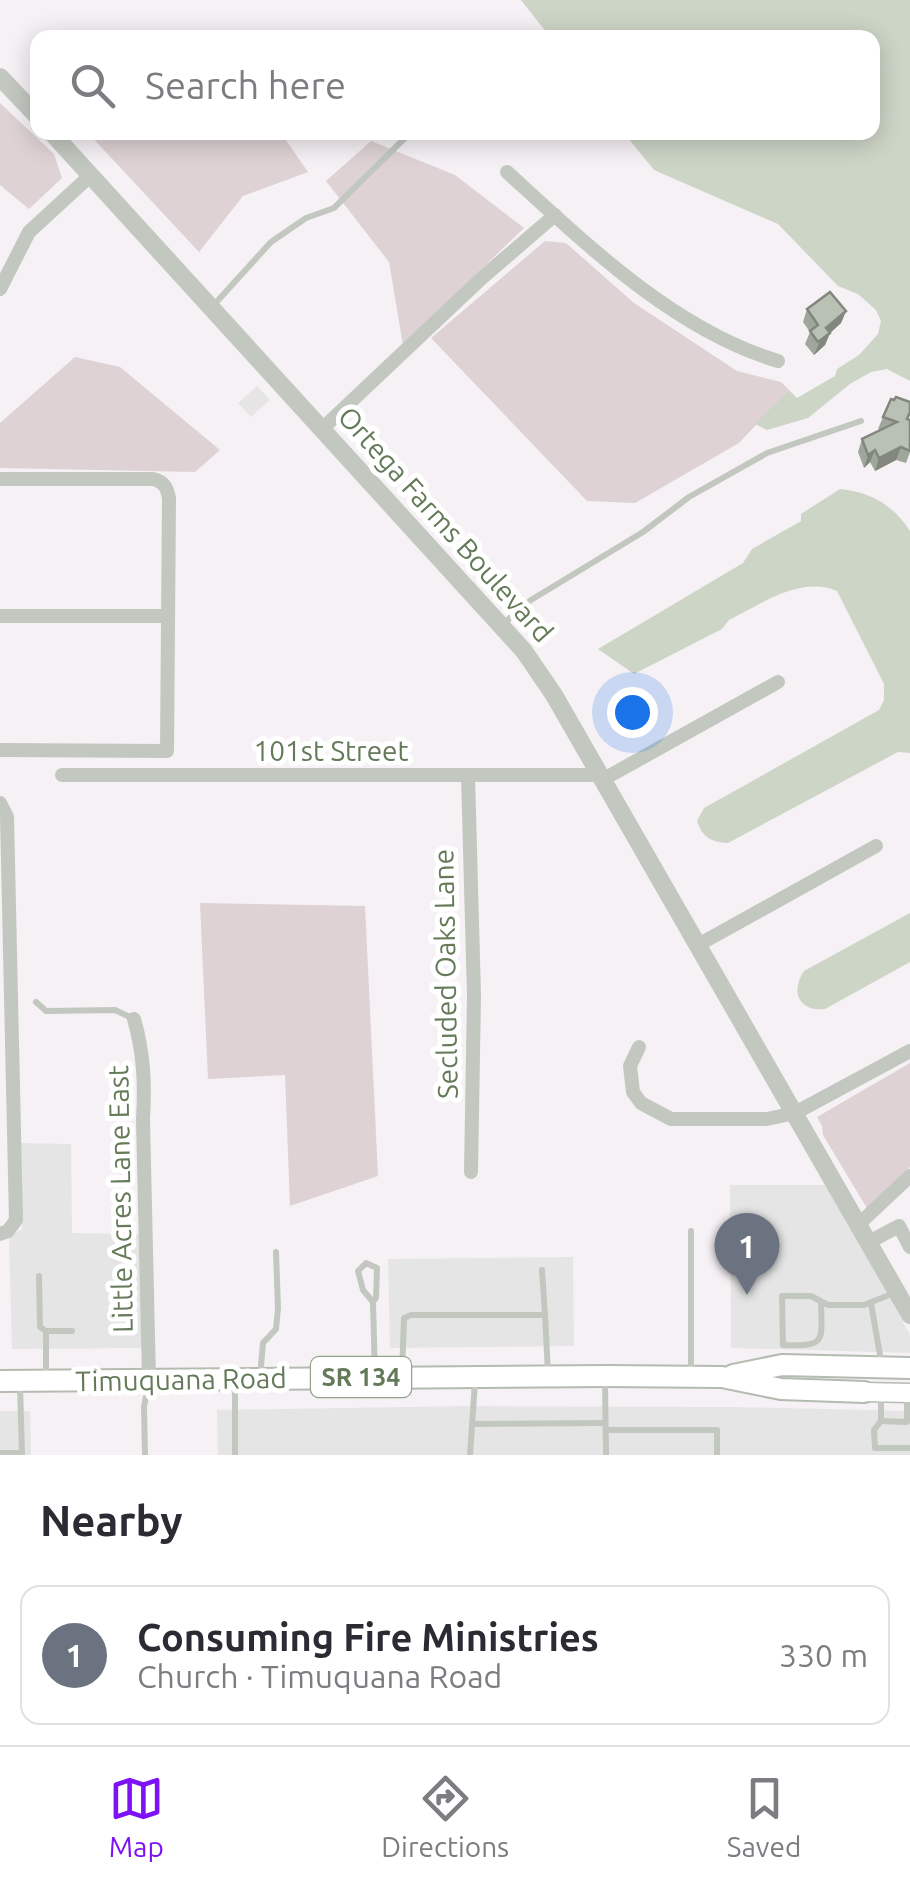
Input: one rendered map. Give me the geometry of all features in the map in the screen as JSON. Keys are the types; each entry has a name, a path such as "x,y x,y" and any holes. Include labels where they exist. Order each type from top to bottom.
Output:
{"main road":[{"name":"Timuquana Road","path":"10,1381 722,1377 782,1365 798,1355 882,1368 910,1368"},
{"name":"Timuquana Road","path":"722,1377 781,1389 908,1392"}],"street":[{"path":"0,76 30,109"},
{"name":"Ortega Farms Boulevard","path":"59,140 503,624 538,670 910,1315"},
{"path":"507,172 628,280 713,333 754,354 778,361"},
{"path":"0,289 29,232 91,176"},
{"path":"323,428 483,277 555,215"},
{"path":"0,479 153,479 168,488 170,498 167,751 0,750"},
{"path":"0,616 168,616"},
{"path":"600,778 778,682"},
{"name":"101st Street","path":"62,776 600,778"},
{"name":"Secluded Oaks Lane","path":"468,776 474,996 471,1172"},
{"path":"0,804 7,817 16,1220 8,1231 0,1234"},
{"path":"698,945 876,846"},
{"name":"Little Acres Lane East","path":"134,1019 144,1073 150,1379"},
{"path":"639,1047 630,1066 633,1092 640,1103 671,1119 767,1118 795,1113 910,1051"},
{"path":"860,1224 910,1176"},
{"path":"869,1242 904,1222 910,1248"}],"lane":[{"path":"212,308 270,242 306,218 334,208 404,140"},
{"path":"503,624 531,600 643,532 689,497 767,453 861,421"},
{"path":"36,1002 46,1011 115,1010 134,1019"},
{"path":"691,1232 691,1377"},
{"path":"260,1378 263,1343 276,1329 276,1252"},
{"path":"373,1302 360,1283 359,1268 366,1263 376,1268 375,1377"},
{"path":"542,1270 548,1375"},
{"path":"39,1276 40,1327 46,1332 72,1331"},
{"path":"821,1302 819,1343 798,1355 783,1345 782,1296 811,1296 828,1305 871,1303 897,1292"},
{"path":"871,1303 882,1368"},
{"path":"402,1376 404,1318 545,1314"},
{"path":"46,1332 46,1380"},
{"path":"470,1455 474,1376"},
{"path":"605,1376 606,1455"},
{"path":"235,1378 235,1455"},
{"path":"146,1455 144,1407 150,1379"},
{"path":"0,1454 22,1453 10,1381"},
{"path":"873,1392 881,1421"},
{"path":"881,1421 908,1425 908,1392"},
{"path":"881,1421 874,1430 875,1448 910,1448"},
{"path":"474,1424 717,1430 717,1455"}],"shaded area":[{"path":"521,0 910,0 910,381 887,369 871,372 808,418 767,430 755,424 789,390 797,398 835,376 837,369 859,355 878,334 881,321 876,310 858,294 838,286 778,224 654,170 630,140 880,140 880,30 545,30"},
{"path":"0,103 30,131 30,140 39,140 54,154 62,178 29,209 0,185"},
{"path":"95,140 286,140 308,172 243,196 199,252"},
{"path":"371,141 455,175 524,228 403,345 389,262 326,181"},
{"path":"545,241 566,243 634,303 737,371 781,382 789,390 739,443 635,503 587,501 431,338"},
{"path":"75,357 120,367 220,450 195,472 0,468 0,423"},
{"path":"257,386 270,400 251,417 238,403"},
{"path":"840,489 880,501 910,531 910,753 898,752 728,843 712,840 697,821 704,808 879,710 884,700 884,684 837,591 810,587 768,599 729,620 722,629 634,674 598,649 743,563 752,549 801,521 801,514"},
{"path":"200,903 365,906 378,1176 290,1206 285,1075 208,1079"},
{"path":"910,913 910,962 825,1009 803,1004 798,986 804,971"},
{"path":"910,1063 910,1167 868,1210 823,1135 817,1117"},
{"path":"21,1143 71,1144 72,1233 142,1234 144,1348 12,1349 9,1238 22,1229"},
{"path":"730,1185 827,1185 910,1335 910,1353 731,1348"},
{"path":"573,1257 574,1346 390,1348 388,1259"},
{"path":"463,1406 910,1411 910,1455 218,1455 217,1410"},
{"path":"0,1411 30,1411 31,1455 0,1455"}],"building":[{"path":"830,292 846,311 826,328 830,333 818,342 810,331 818,325 807,309"},
{"path":"891,399 910,402 910,451 901,447 879,458 875,450 868,455 862,439 897,422 883,417"}],"place":[{"name":"Consuming Fire Ministries","path":"747,1295"}]}
